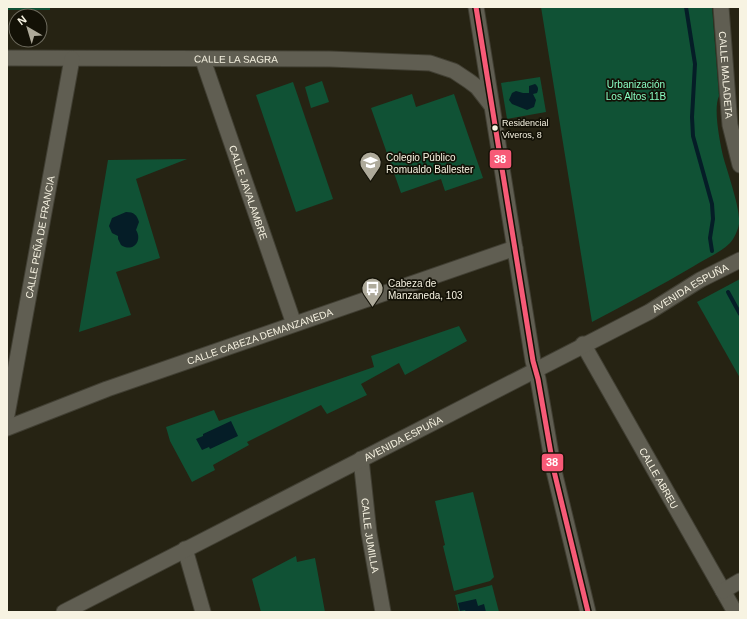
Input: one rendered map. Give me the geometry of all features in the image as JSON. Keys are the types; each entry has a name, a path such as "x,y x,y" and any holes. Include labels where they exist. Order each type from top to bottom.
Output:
{"street":[{"path":"476,7 535,370 554,471 588,612"},
{"name":"CALLE MALADETA","path":"721,7 730,125 740,165"},
{"path":"462,76 472,74 479,66 484,56"},
{"name":"CALLE LA SAGRA","path":"7,58 203,60 330,59 434,64 462,76 477,87 492,107"},
{"name":"CALLE PEÑA DE FRANCIA","path":"7,416 72,59"},
{"name":"CALLE JAVALAMBRE","path":"203,60 294,324"},
{"name":"CALLE CABEZA DEMANZANEDA","path":"7,428 107,389 515,248"},
{"name":"AVENIDA ESPUÑA","path":"64,612 583,344 649,312 700,280 740,260"},
{"name":"CALLE ABREU","path":"583,344 734,612"},
{"name":"CALLE JUMILLA","path":"361,459 369,532 383,612"},
{"path":"185,550 203,612"},
{"path":"723,591 740,581"}],"green space":[{"path":"7,7 50,7 50,10 48,10 48,8 8,8 7,10"},
{"name":"Urbanización Los Altos 11B","path":"541,7 712,7 719,96 717,102 718,126 723,156 738,210 739,224 737,232 730,243 717,253 592,322"},
{"path":"540,77 546,112 507,119 501,83"},
{"path":"322,81 329,102 311,108 305,87"},
{"path":"293,82 333,199 296,212 256,95"},
{"path":"412,94 416,107 454,94 483,178 445,191 441,179 401,193 371,108"},
{"path":"187,159 136,179 160,258 116,272 131,315 79,332 108,160"},
{"path":"740,279 740,378 697,302"},
{"path":"459,326 467,341 405,375 399,363 361,384 367,395 327,414 321,405 247,442 249,445 213,465 215,470 192,482 170,441 166,427 214,410 219,421 374,367 371,356"},
{"path":"473,492 494,577 490,581 454,591 443,546 445,545 435,501"},
{"path":"296,556 297,562 315,558 325,612 261,612 252,579"},
{"path":"492,585 499,612 459,612 455,595"}],"water":[{"path":"535,84 538,89 537,93 533,94 536,100 534,107 527,110 512,104 509,100 512,93 516,91 529,93 529,86"},
{"path":"126,212 135,214 139,222 136,230 138,238 136,245 129,248 121,245 118,236 112,233 109,226 112,218"},
{"path":"231,421 238,436 210,449 209,447 202,450 196,439 203,436 203,434"},
{"path":"476,599 478,606 484,604 486,612 460,611 458,603"}],"waterway":[{"path":"686,7 695,64 692,117 693,136 712,204 713,219 710,238 712,251"},
{"path":"728,292 740,314"}],"transit line":[{"name":"38","path":"476,7 533,361 538,379 554,471 588,612"}],"place":[{"name":"Residencial Viveros, 8","path":"495,128"},
{"name":"Colegio Público Romualdo Ballester","path":"371,182"},
{"name":"Cabeza de Manzaneda, 103","path":"373,308"}]}
